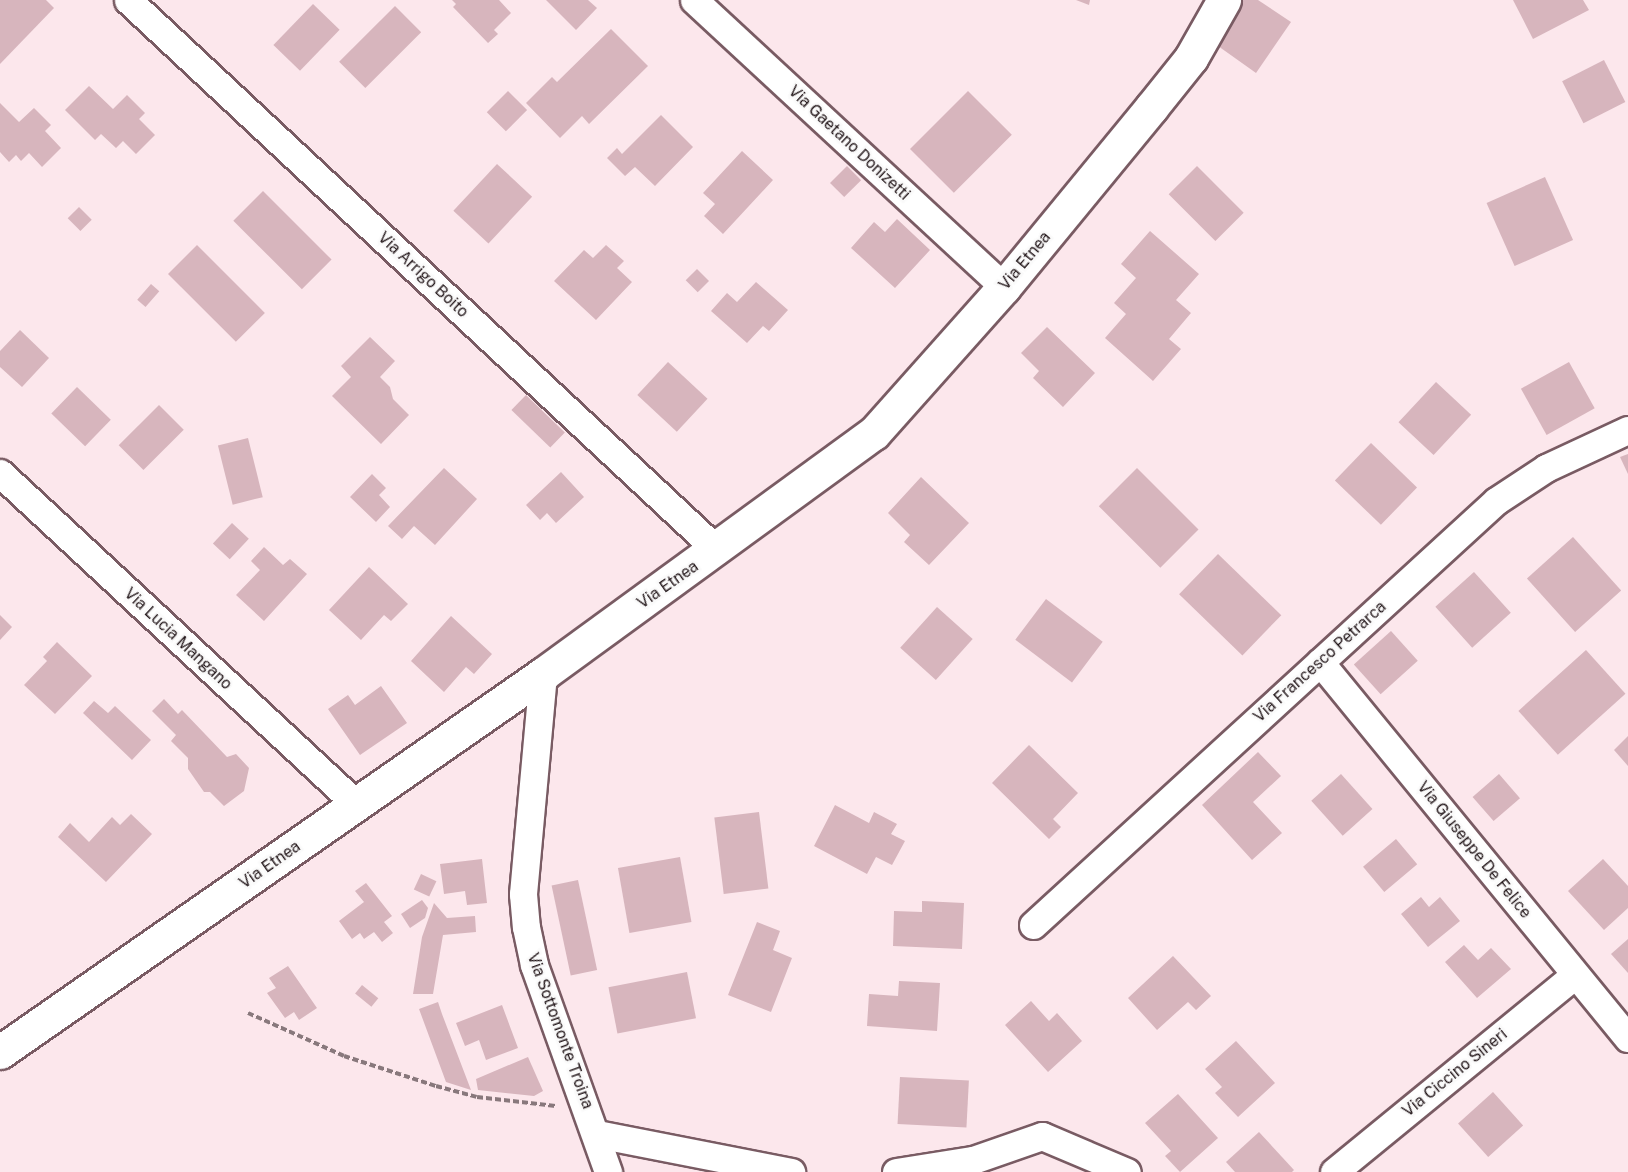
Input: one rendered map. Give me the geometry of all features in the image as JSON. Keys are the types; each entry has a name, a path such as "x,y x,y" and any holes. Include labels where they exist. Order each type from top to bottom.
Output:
{"main road":[{"name":"Via Etnea","path":"0,1052 543,674 717,550 874,433 1004,287 1191,57 1224,0"}],"street":[{"name":"Via Arrigo Boito","path":"128,0 717,550"},
{"name":"Via Gaetano Donizetti","path":"694,0 1004,287"},
{"name":"Via Francesco Petrarca","path":"1033,925 1496,501 1546,468 1628,430"},
{"name":"Via Lucia Mangano","path":"0,473 357,805"},
{"name":"Via Giuseppe De Felice","path":"1320,662 1628,1038"},
{"name":"Via Sottomonte Troina","path":"543,674 523,894 526,927 534,965 593,1122 608,1172"},
{"name":"Via Ciccino Sineri","path":"1334,1172 1575,975"},
{"path":"593,1122 791,1172"},
{"path":"896,1172 973,1160 1042,1136 1127,1172"}],"path":[{"path":"248,1013 344,1056 436,1086 593,1122"}],"building":[{"path":"0,0 46,0 54,8 0,64"},
{"path":"452,0 499,0 511,13 494,30 498,34 488,43 453,7 456,4"},
{"path":"546,0 588,0 597,8 576,30"},
{"path":"1076,0 1090,0 1089,5"},
{"path":"1239,0 1258,0 1291,22 1256,73 1211,41"},
{"path":"1513,0 1583,0 1589,10 1533,39"},
{"path":"313,4 340,30 300,71 273,45"},
{"path":"395,6 421,32 365,88 339,62"},
{"path":"611,29 648,66 589,124 582,116 560,138 526,103 552,77 557,82"},
{"path":"1604,60 1625,102 1583,123 1562,81"},
{"path":"89,86 113,109 127,95 145,113 139,119 155,135 136,154 123,141 116,148 101,134 95,140 65,110"},
{"path":"508,91 527,110 506,131 487,112"},
{"path":"968,91 1012,135 954,193 910,149"},
{"path":"0,103 19,122 34,108 51,125 45,131 61,148 42,167 29,153 21,161 16,155 9,162 0,152"},
{"path":"661,115 693,147 655,186 635,167 625,176 607,158 617,148 622,154"},
{"path":"742,151 773,180 723,234 704,216 715,204 703,193"},
{"path":"497,164 532,197 488,244 453,211"},
{"path":"847,166 861,180 844,197 830,183"},
{"path":"1197,166 1244,213 1215,241 1169,194"},
{"path":"1545,177 1573,240 1515,266 1487,203"},
{"path":"263,191 332,260 302,289 233,221"},
{"path":"79,207 92,220 80,231 68,218"},
{"path":"897,219 930,250 895,288 851,248 874,222 885,232"},
{"path":"1150,231 1199,274 1176,300 1191,313 1169,339 1181,349 1153,381 1105,338 1126,314 1114,303 1136,278 1121,264"},
{"path":"197,245 265,313 236,342 168,274"},
{"path":"606,245 624,261 617,268 632,282 596,320 554,281 584,250 593,258"},
{"path":"697,269 709,281 698,292 686,280"},
{"path":"756,282 788,310 769,331 763,326 747,343 711,311 727,293 737,302"},
{"path":"151,284 159,291 146,307 137,300"},
{"path":"1047,327 1095,373 1063,407 1033,378 1039,371 1021,353"},
{"path":"20,330 49,358 22,387 0,367 0,351"},
{"path":"370,337 395,361 380,377 390,387 393,399 409,415 381,444 332,396 351,377 341,366"},
{"path":"668,362 707,399 677,432 637,395"},
{"path":"1569,362 1595,408 1547,435 1521,389"},
{"path":"1436,382 1471,415 1434,455 1398,422"},
{"path":"77,387 111,420 85,446 51,414"},
{"path":"526,395 565,433 550,448 511,410"},
{"path":"159,405 184,430 143,470 119,445"},
{"path":"248,438 263,497 233,505 218,445"},
{"path":"1371,443 1417,487 1381,525 1335,480"},
{"path":"1628,454 1628,474 1620,457"},
{"path":"444,468 477,499 435,545 414,526 402,539 388,526"},
{"path":"1137,468 1199,530 1160,568 1099,506"},
{"path":"561,472 584,497 556,523 547,513 540,520 526,505"},
{"path":"372,474 386,488 379,495 390,507 376,522 350,497"},
{"path":"921,477 969,523 929,565 904,542 910,535 888,513"},
{"path":"232,523 249,539 230,559 213,543"},
{"path":"1573,537 1621,591 1575,632 1527,578"},
{"path":"264,547 283,565 290,559 307,574 264,621 236,595 260,570 251,561"},
{"path":"1218,554 1281,615 1242,655 1179,594"},
{"path":"369,567 408,604 391,621 384,615 361,640 329,610"},
{"path":"1474,572 1511,613 1472,648 1435,607"},
{"path":"1046,599 1103,642 1072,682 1015,640"},
{"path":"937,607 973,639 936,680 900,648"},
{"path":"0,615 12,627 0,640"},
{"path":"451,616 492,654 474,674 466,667 444,692 411,661"},
{"path":"1391,631 1418,661 1381,694 1354,664"},
{"path":"57,642 92,676 55,714 24,685 47,661 43,657"},
{"path":"1586,650 1625,694 1558,755 1518,711"},
{"path":"381,686 407,723 360,755 328,709 348,695 355,705"},
{"path":"164,699 178,714 182,710 227,757 236,754 249,768 244,791 224,806 210,792 204,792 188,769 188,758 171,741 176,735 152,711"},
{"path":"94,701 108,713 115,706 151,740 132,760 83,713"},
{"path":"1628,736 1628,766 1614,750"},
{"path":"1029,745 1078,793 1053,819 1061,827 1049,839 992,783"},
{"path":"1258,752 1281,776 1253,802 1282,833 1252,860 1202,805"},
{"path":"1341,774 1372,809 1343,836 1311,801"},
{"path":"1499,774 1520,798 1494,821 1473,797"},
{"path":"835,805 869,823 874,812 897,824 891,834 905,841 892,865 876,857 867,874 814,846"},
{"path":"759,812 768,888 724,894 714,817"},
{"path":"131,814 152,834 106,882 58,837 70,823 89,842 112,817 120,825"},
{"path":"1396,839 1417,864 1384,892 1363,867"},
{"path":"680,857 691,922 629,933 618,868"},
{"path":"482,859 487,903 467,905 465,891 444,894 440,864"},
{"path":"1603,859 1628,886 1628,908 1604,930 1568,891"},
{"path":"421,874 436,881 429,897 414,889"},
{"path":"578,880 597,970 571,976 552,886"},
{"path":"366,883 392,916 384,922 393,933 382,942 374,932 364,939 360,933 352,939 339,921 364,902 355,891"},
{"path":"1421,897 1429,907 1440,897 1460,921 1428,947 1401,914"},
{"path":"422,900 428,908 425,918 410,928 401,914"},
{"path":"922,901 964,903 962,949 893,946 894,911 922,912"},
{"path":"434,903 447,918 475,916 476,932 443,935 433,994 413,994 422,937"},
{"path":"757,922 780,931 773,950 792,958 771,1012 728,995"},
{"path":"1628,939 1628,973 1611,954"},
{"path":"1464,945 1478,960 1491,948 1511,969 1477,998 1445,962"},
{"path":"1173,956 1211,996 1196,1010 1188,1002 1157,1030 1128,998"},
{"path":"288,966 317,1008 299,1020 294,1012 285,1018 267,993 276,988 269,978"},
{"path":"687,972 696,1018 617,1033 608,987"},
{"path":"899,981 940,983 937,1031 867,1026 869,994 898,996"},
{"path":"362,985 378,998 371,1007 355,994"},
{"path":"1031,1001 1049,1021 1057,1013 1082,1041 1048,1072 1005,1025"},
{"path":"438,1002 471,1090 446,1082 419,1009"},
{"path":"502,1005 518,1048 486,1060 479,1040 465,1046 456,1023"},
{"path":"1236,1041 1275,1083 1238,1117 1215,1093 1222,1087 1205,1069"},
{"path":"528,1057 543,1091 534,1096 478,1090 476,1079"},
{"path":"900,1077 969,1081 966,1128 898,1124"},
{"path":"1493,1092 1523,1125 1488,1157 1458,1123"},
{"path":"1178,1094 1218,1138 1180,1172 1165,1156 1171,1151 1145,1123"},
{"path":"1259,1132 1294,1170 1292,1172 1235,1172 1226,1162"}]}
